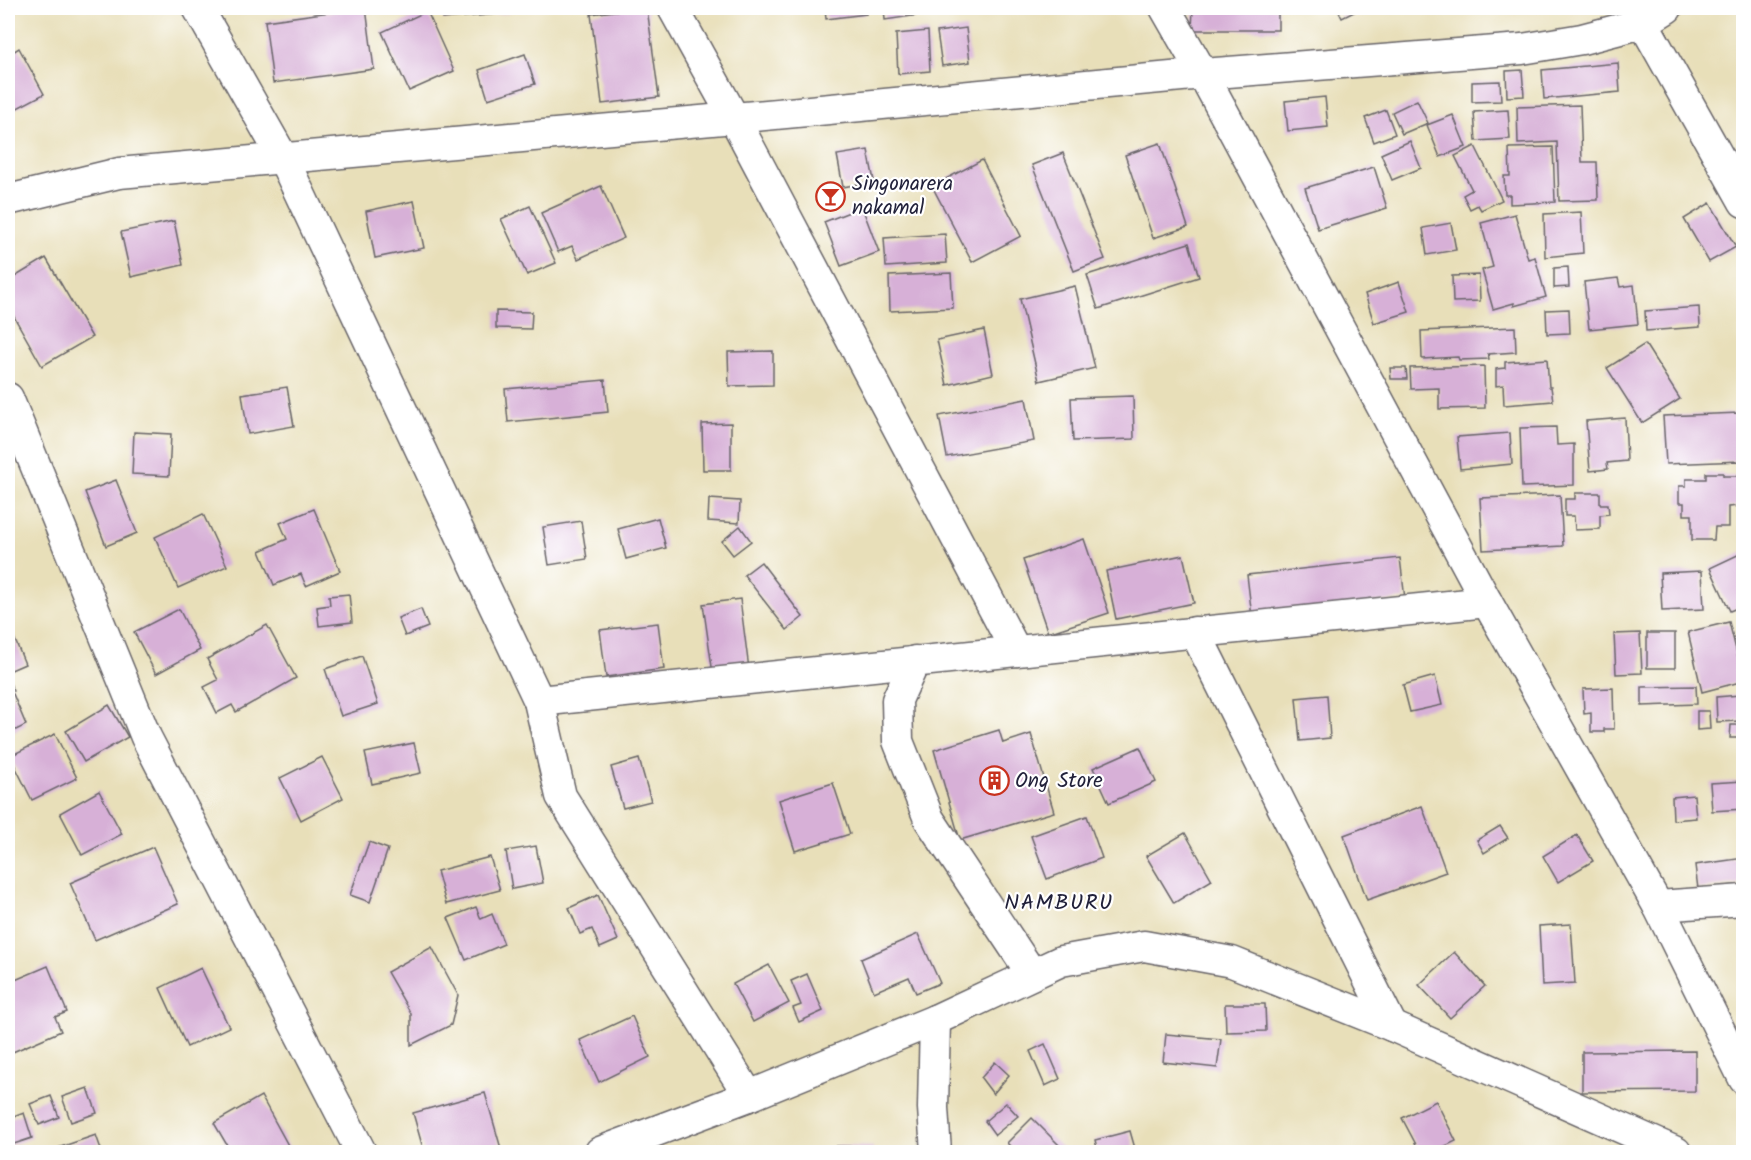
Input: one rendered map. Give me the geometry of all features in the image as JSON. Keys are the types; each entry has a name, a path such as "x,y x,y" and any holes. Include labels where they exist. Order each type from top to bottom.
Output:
{"street":[{"path":"198,8 283,158 539,701 561,796 749,1096"},
{"path":"673,8 734,118 1016,651"},
{"path":"1165,8 1203,74 1487,602 1658,906 1743,1079"},
{"path":"8,200 119,173 1203,74 1522,49 1582,39 1648,13 1743,202"},
{"path":"8,399 146,737 362,1152"},
{"path":"539,701 1487,602"},
{"path":"1195,632 1392,1026"},
{"path":"915,661 897,700 898,741 929,819 1032,974"},
{"path":"1658,906 1743,900"},
{"path":"600,1152 749,1096 935,1020 1061,961 1144,946 1232,962 1392,1026 1676,1152"},
{"path":"935,1020 933,1108 936,1152"}],"building":[{"path":"366,8 374,69 273,83 265,21"},
{"path":"442,8 509,8 510,13 443,19"},
{"path":"647,8 659,97 602,104 591,14"},
{"path":"825,8 865,8 866,14 826,19"},
{"path":"884,8 931,8 932,13 885,20"},
{"path":"1193,8 1278,8 1278,30 1192,30"},
{"path":"1337,8 1362,8 1342,18"},
{"path":"427,11 454,71 409,91 382,32"},
{"path":"966,28 970,62 942,66 937,32"},
{"path":"928,31 930,71 898,74 896,34"},
{"path":"19,48 44,94 10,112 8,107 8,55"},
{"path":"525,54 535,84 488,99 479,70"},
{"path":"1618,63 1620,92 1544,99 1542,70"},
{"path":"1522,70 1524,96 1507,97 1506,71"},
{"path":"1500,81 1501,101 1472,102 1472,82"},
{"path":"1325,97 1328,127 1288,131 1285,101"},
{"path":"1417,100 1428,123 1402,134 1392,112"},
{"path":"1580,105 1582,162 1597,162 1598,200 1559,201 1557,142 1518,144 1517,107"},
{"path":"1386,110 1395,134 1374,142 1365,118"},
{"path":"1508,110 1510,139 1476,141 1474,112"},
{"path":"1453,115 1466,147 1440,157 1427,125"},
{"path":"1410,141 1421,168 1392,180 1381,154"},
{"path":"1160,143 1188,227 1153,238 1125,155"},
{"path":"1475,146 1502,200 1481,210 1478,205 1470,209 1463,195 1472,190 1455,156"},
{"path":"1553,147 1555,202 1510,204 1510,195 1505,195 1504,176 1510,176 1509,148"},
{"path":"868,150 874,181 843,187 837,155"},
{"path":"1063,153 1105,259 1074,271 1032,165"},
{"path":"982,160 1021,236 972,262 932,186"},
{"path":"1374,167 1387,208 1318,229 1305,188"},
{"path":"601,186 624,238 578,259 572,246 558,252 541,213"},
{"path":"414,201 424,248 375,258 366,211"},
{"path":"1710,203 1736,247 1709,262 1684,219"},
{"path":"530,206 556,263 527,275 501,219"},
{"path":"862,207 879,252 841,266 824,222"},
{"path":"1581,212 1583,253 1545,257 1544,214"},
{"path":"1515,214 1528,259 1535,257 1546,297 1493,309 1482,270 1493,267 1481,223"},
{"path":"174,221 183,265 131,277 121,232"},
{"path":"1451,223 1456,250 1427,255 1423,228"},
{"path":"945,234 947,263 886,267 884,238"},
{"path":"1189,243 1199,277 1098,309 1087,275"},
{"path":"46,258 92,337 42,366 8,306 8,281"},
{"path":"1568,267 1569,287 1554,288 1554,268"},
{"path":"951,273 953,308 890,311 889,276"},
{"path":"1479,275 1480,301 1453,302 1452,276"},
{"path":"1618,278 1620,287 1634,285 1638,324 1589,329 1584,282"},
{"path":"1399,282 1409,312 1374,323 1365,294"},
{"path":"1075,286 1095,368 1039,381 1020,299"},
{"path":"1699,307 1700,327 1646,331 1645,311"},
{"path":"1569,309 1570,333 1547,334 1546,310"},
{"path":"496,311 532,312 531,329 496,328"},
{"path":"1515,327 1516,352 1488,354 1489,359 1459,360 1458,357 1422,359 1421,331"},
{"path":"984,330 993,374 947,385 937,340"},
{"path":"1645,344 1680,399 1642,423 1607,368"},
{"path":"773,351 773,385 729,386 728,352"},
{"path":"1547,359 1549,387 1551,387 1553,401 1504,405 1503,385 1496,386 1496,369 1505,368 1505,362"},
{"path":"1484,366 1485,408 1439,409 1439,388 1411,389 1410,368"},
{"path":"1390,368 1406,368 1407,379 1391,379"},
{"path":"605,380 608,412 508,422 505,389"},
{"path":"287,387 294,426 248,434 242,394"},
{"path":"1133,396 1134,439 1073,441 1071,398"},
{"path":"1026,399 1034,441 947,457 939,416"},
{"path":"1740,413 1742,461 1666,464 1663,416"},
{"path":"1625,418 1627,461 1607,463 1608,469 1590,471 1586,421"},
{"path":"731,423 731,470 703,470 702,424"},
{"path":"1556,427 1557,445 1574,444 1574,485 1522,487 1520,428"},
{"path":"134,432 171,434 169,476 132,474"},
{"path":"1510,433 1512,464 1460,469 1457,437"},
{"path":"1706,473 1738,476 1739,506 1728,507 1728,527 1715,527 1714,540 1692,540 1692,515 1684,515 1684,503 1679,503 1679,486 1686,486 1686,479 1706,479"},
{"path":"116,480 137,533 106,546 85,492"},
{"path":"1575,493 1600,493 1600,504 1608,504 1609,514 1600,515 1600,529 1575,530 1574,516 1565,516 1565,499 1575,499"},
{"path":"1560,495 1563,546 1483,550 1480,498"},
{"path":"709,499 740,501 739,523 708,521"},
{"path":"314,509 340,571 306,586 301,574 274,585 260,551 287,539 280,523"},
{"path":"203,514 227,566 178,588 155,537"},
{"path":"658,518 666,548 626,559 618,529"},
{"path":"581,521 587,559 549,565 543,527"},
{"path":"740,526 751,541 733,555 722,541"},
{"path":"1084,539 1109,613 1048,633 1023,560"},
{"path":"1744,552 1744,605 1730,611 1710,568"},
{"path":"1183,555 1194,603 1116,619 1106,571"},
{"path":"1400,558 1405,599 1252,617 1247,575"},
{"path":"761,562 803,617 787,630 744,575"},
{"path":"1702,571 1704,609 1662,611 1660,573"},
{"path":"349,594 352,622 319,626 317,607 330,605 329,596"},
{"path":"740,599 749,669 713,674 703,604"},
{"path":"179,609 200,650 156,674 134,632"},
{"path":"421,609 428,627 405,636 398,618"},
{"path":"1729,622 1744,681 1702,692 1688,632"},
{"path":"8,623 25,664 9,671 8,668"},
{"path":"658,623 664,669 606,677 600,630"},
{"path":"267,625 296,678 236,712 232,705 217,713 204,687 218,680 207,659"},
{"path":"1640,633 1642,673 1616,674 1614,634"},
{"path":"1647,633 1675,633 1675,668 1647,668"},
{"path":"362,656 378,704 341,716 325,669"},
{"path":"1435,676 1442,705 1410,712 1403,685"},
{"path":"8,677 13,691 8,693"},
{"path":"1696,686 1697,704 1642,706 1642,687"},
{"path":"1613,688 1614,729 1591,732 1591,713 1584,714 1583,689"},
{"path":"13,694 26,725 8,734 8,697"},
{"path":"1327,695 1330,738 1300,741 1296,698"},
{"path":"1740,695 1742,721 1717,722 1716,697"},
{"path":"109,705 128,737 84,762 66,731"},
{"path":"1697,711 1709,711 1710,729 1697,730"},
{"path":"1731,725 1744,725 1744,738 1730,738"},
{"name":"Ong Store","path":"999,730 1003,743 1031,734 1054,812 960,840 934,750"},
{"path":"55,734 77,778 32,800 10,756"},
{"path":"414,743 421,773 372,784 365,753"},
{"path":"1140,747 1156,782 1109,803 1093,768"},
{"path":"322,757 343,798 301,820 280,778"},
{"path":"639,759 651,801 623,808 611,767"},
{"path":"1744,781 1744,809 1712,811 1710,783"},
{"path":"833,783 850,834 795,851 779,800"},
{"path":"99,791 122,834 82,855 60,813"},
{"path":"1694,795 1696,818 1673,820 1672,797"},
{"path":"1422,806 1446,872 1367,900 1344,835"},
{"path":"1087,816 1102,858 1047,879 1031,836"},
{"path":"1500,826 1508,838 1484,853 1477,840"},
{"path":"1185,833 1212,880 1174,903 1146,856"},
{"path":"1577,835 1593,861 1558,882 1543,856"},
{"path":"369,842 388,849 370,902 350,895"},
{"path":"536,846 543,883 512,889 506,851"},
{"path":"153,847 178,904 95,940 70,883"},
{"path":"490,857 500,890 446,904 437,871"},
{"path":"1744,858 1744,884 1698,889 1695,865"},
{"path":"598,895 618,940 600,948 592,929 580,934 569,908"},
{"path":"476,907 481,919 492,914 504,944 466,960 448,918"},
{"path":"1571,924 1575,983 1542,985 1539,926"},
{"path":"918,934 940,983 916,993 909,977 874,992 861,959"},
{"path":"432,947 458,995 451,1025 411,1045 411,1014 387,972"},
{"path":"1454,952 1485,986 1450,1018 1419,985"},
{"path":"769,965 789,1003 753,1022 733,984"},
{"path":"48,966 67,1012 55,1017 61,1031 8,1054 8,983"},
{"path":"201,968 229,1027 187,1047 160,988"},
{"path":"807,974 823,1011 799,1022 793,1008 801,1005 791,981"},
{"path":"1225,1004 1265,1004 1266,1031 1226,1032"},
{"path":"632,1016 650,1057 599,1082 580,1040"},
{"path":"1166,1034 1221,1039 1217,1068 1163,1062"},
{"path":"1045,1044 1060,1079 1045,1086 1030,1051"},
{"path":"1695,1051 1695,1091 1582,1092 1582,1052"},
{"path":"995,1062 1009,1075 993,1094 981,1078"},
{"path":"88,1088 97,1113 71,1122 62,1097"},
{"path":"485,1093 502,1152 424,1152 413,1113"},
{"path":"51,1096 59,1117 39,1125 30,1104"},
{"path":"261,1096 290,1149 283,1152 231,1152 214,1123"},
{"path":"1436,1101 1456,1141 1433,1152 1420,1152 1402,1118"},
{"path":"1006,1103 1018,1116 995,1135 985,1121"},
{"path":"24,1113 32,1138 8,1146 8,1119"},
{"path":"1032,1118 1066,1152 1016,1152 1007,1143"},
{"path":"1130,1131 1136,1152 1098,1152 1095,1140"},
{"path":"96,1135 102,1152 46,1152"},
{"path":"836,1146 873,1147 873,1152 836,1152"}],"place":[{"name":"Singonarera nakamal","path":"831,196"},
{"name":"Ong Store","path":"994,781"}],"district":[{"name":"NAMBURU","path":"1059,903"}]}
